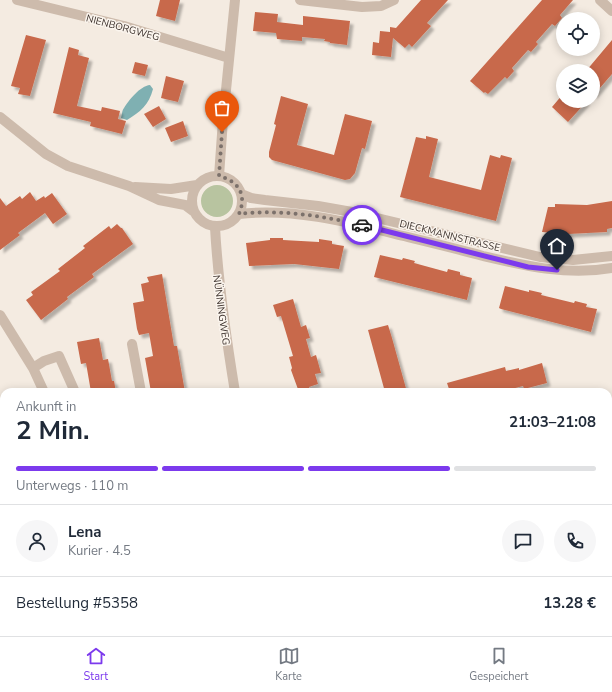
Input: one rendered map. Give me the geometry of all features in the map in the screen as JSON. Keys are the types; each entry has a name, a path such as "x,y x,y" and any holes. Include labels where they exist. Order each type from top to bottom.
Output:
{"street":[{"name":"NIENBORGWEG","path":"17,0 124,26 229,58"},
{"path":"219,176 235,0"},
{"path":"300,0 362,7 381,6 394,0"},
{"path":"600,0 612,11"},
{"path":"0,117 46,154 68,166 129,186 159,200 185,205 193,211 202,222 215,227 229,224 239,214 242,207 241,194 233,182 219,176 211,176 197,185 191,198 193,211"},
{"path":"129,186 171,189 197,185"},
{"name":"DIECKMANNSTRASSE","path":"241,194 251,198 318,206 358,213 540,257 573,260 612,256"},
{"name":"DIECKMANNSTRASSE","path":"239,214 262,212 327,218 540,269 570,271 612,268"},
{"name":"NÜNNINGWEG","path":"215,227 217,270 233,388"},
{"path":"0,315 33,368 42,388"},
{"path":"132,344 140,388"},
{"path":"33,368 44,361 59,356 73,388"}],"green space":[{"path":"214,185 220,185 229,189 233,201 229,213 220,217 214,217 205,213 201,204 201,198 205,189"}],"water":[{"path":"150,85 153,89 143,108 127,120 121,118 123,109 132,97 142,88"}],"building":[{"path":"160,0 180,0 175,21 156,16"},
{"path":"421,0 448,0 427,23 431,26 412,47 409,44 405,48 393,38 391,57 372,55 373,42 379,43 380,31 390,32 390,27 396,28"},
{"path":"542,0 573,0 563,12 556,12 556,25 555,26 552,24 536,42 538,44 531,52 528,50 512,68 514,71 507,79 505,77 488,94 485,92 484,93 470,81"},
{"path":"255,12 278,14 277,22 303,25 303,16 350,21 347,45 330,43 324,41 325,39 302,37 302,41 277,39 276,33 253,31"},
{"path":"26,35 46,40 30,96 18,94 20,88 11,86"},
{"path":"612,40 612,74 600,88 600,64 592,64"},
{"path":"69,47 79,50 78,55 89,58 77,106 101,111 102,107 120,111 118,119 126,121 122,134 90,126 91,122 53,113"},
{"path":"135,62 148,65 145,76 132,73"},
{"path":"166,76 184,81 178,102 161,98"},
{"path":"281,96 308,104 297,145 334,155 345,114 372,121 365,149 362,148 355,173 350,179 345,180 272,160 269,157 276,125 274,124"},
{"path":"556,102 556,108 581,108 568,122 552,107"},
{"path":"159,106 166,119 153,127 144,114"},
{"path":"183,121 188,136 171,142 165,128"},
{"path":"426,136 438,139 429,177 481,190 490,155 500,158 501,155 512,158 496,221 400,197 416,137 426,139"},
{"path":"30,192 36,201 44,196 45,198 52,193 67,214 53,224 45,213 18,233 20,235 0,250 0,198 6,206 20,196 22,199"},
{"path":"612,201 612,228 607,229 607,232 568,234 542,232 548,207 555,207 555,204 587,205"},
{"path":"117,224 122,228 133,244 92,274 94,277 67,297 68,299 41,320 26,300 33,295 31,292 60,271 58,269 85,248 83,246 109,226 111,229"},
{"path":"270,238 319,242 319,239 332,241 332,244 344,246 339,269 294,264 249,266 246,243 270,240"},
{"path":"380,255 402,260 403,258 415,261 414,263 447,272 448,269 460,272 460,275 472,278 467,300 374,277"},
{"path":"162,274 174,346 177,346 184,388 150,388 145,358 153,356 149,333 139,335 133,303 144,301 141,284 149,282 147,277"},
{"path":"505,286 529,292 529,290 542,293 541,295 574,303 575,301 587,304 586,307 597,309 591,332 499,308"},
{"path":"293,299 301,327 306,325 310,338 306,339 311,357 316,355 321,373 315,374 318,384 309,388 298,388 291,370 292,368 289,357 293,356 281,316 277,317 273,305"},
{"path":"388,325 406,388 384,388 368,330"},
{"path":"99,338 103,360 108,359 112,381 114,381 115,388 90,388 86,363 81,364 77,342"},
{"path":"542,363 547,383 528,388 524,388 523,386 515,388 449,388 447,383 505,367 506,371 519,368 519,370"}],"way so far":[{"path":"222,132 219,176 233,182 238,187 242,201 242,207 239,214 249,212 296,214 362,225"}],"route":[{"path":"362,225 528,267 557,270"}]}
